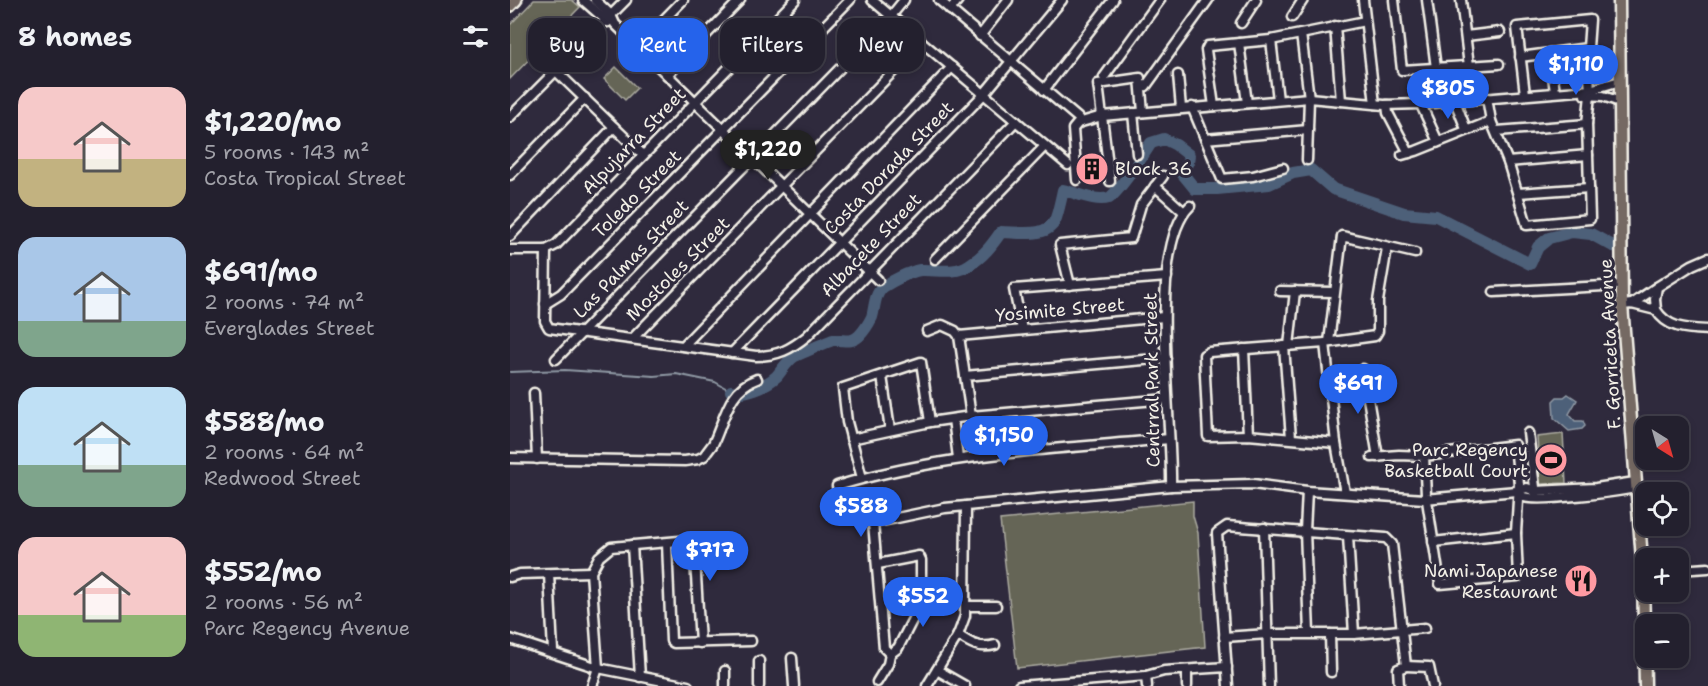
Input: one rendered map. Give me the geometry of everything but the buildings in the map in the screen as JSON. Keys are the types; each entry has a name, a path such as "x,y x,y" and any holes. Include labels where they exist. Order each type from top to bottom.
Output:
{"main road":[{"path":"510,6 516,0"},
{"name":"F. Gorriceta Avenue","path":"1619,0 1622,285 1627,305 1635,485"},
{"name":"F. Gorriceta Avenue","path":"1644,602 1645,686"}],"street":[{"path":"583,0 618,27"},
{"path":"595,0 610,20"},
{"path":"606,24 626,0"},
{"path":"665,18 683,0"},
{"path":"667,75 740,0"},
{"name":"Alpujarra Street","path":"546,250 556,246 795,0"},
{"name":"Toledo Street","path":"545,304 561,294 850,0"},
{"path":"872,0 893,18"},
{"name":"Las Palmas Street","path":"556,359 891,16 904,0"},
{"path":"939,0 1078,118"},
{"path":"950,10 958,0"},
{"path":"980,36 1008,0"},
{"name":"Costa Dorada Street","path":"732,353 984,94 1062,0"},
{"path":"1044,90 1113,0"},
{"path":"1104,77 1160,0"},
{"path":"1146,86 1208,0"},
{"path":"1241,23 1256,0"},
{"path":"1292,17 1303,0"},
{"path":"1363,0 1365,21 1383,105 1405,154 1491,120"},
{"path":"1394,0 1402,70 1499,64"},
{"path":"1426,0 1436,68"},
{"path":"1461,0 1473,99"},
{"path":"1487,100 1491,120 1508,162 1527,225 1590,219 1587,124 1590,92 1589,20 1519,26 1517,29 1525,94"},
{"path":"1214,106 1206,48 1271,40 1365,21"},
{"path":"1335,26 1341,101"},
{"path":"1466,36 1500,32"},
{"path":"1301,34 1309,98 1307,160"},
{"path":"1271,40 1278,100"},
{"path":"1239,43 1247,103"},
{"path":"924,44 1068,165"},
{"path":"1520,57 1588,48"},
{"path":"1550,53 1555,92"},
{"path":"684,345 952,68"},
{"path":"510,117 553,72"},
{"path":"557,72 643,155"},
{"path":"664,72 878,280"},
{"name":"Mostoles Street","path":"633,338 893,72"},
{"path":"1178,75 1181,108"},
{"path":"1110,181 1098,84 1138,78 1141,80 1137,154"},
{"path":"1077,180 1073,129 1078,123 1102,116 1309,98 1402,109 1590,92 1620,81"},
{"path":"1383,105 1456,103 1473,99 1487,100 1555,92 1590,92 1620,102"},
{"path":"510,176 585,98"},
{"path":"1456,103 1466,129"},
{"path":"1192,107 1222,179 1283,168"},
{"path":"1422,107 1438,142"},
{"name":"Albacete Street","path":"545,304 545,321 549,328 732,353 768,356 791,349 807,336 1016,121"},
{"path":"1497,131 1587,124"},
{"path":"510,236 615,127"},
{"path":"1205,139 1308,130"},
{"path":"935,259 1045,146"},
{"path":"1508,162 1588,155"},
{"path":"1070,285 1060,245 1131,238 1141,205 1163,176"},
{"name":"Centrral Park Street","path":"1155,186 1187,209 1174,234 1167,277 1164,317 1171,486"},
{"path":"1518,193 1589,188"},
{"path":"1345,493 1336,443 1327,342 1342,236 1415,253"},
{"path":"1336,443 1248,435 1208,436 1204,354 1327,342 1376,334 1378,302 1387,248"},
{"path":"510,250 546,250 545,304"},
{"path":"1627,305 1692,265 1708,258"},
{"path":"1022,330 1014,289 1167,277"},
{"path":"1494,292 1622,285"},
{"path":"1658,286 1655,299 1656,310 1660,317 1681,329 1708,330"},
{"path":"1280,291 1335,292"},
{"path":"1291,438 1287,346 1295,291"},
{"path":"1627,305 1656,310"},
{"name":"Yosimite Street","path":"959,336 1164,317"},
{"path":"927,331 942,325 955,331 959,336 970,416"},
{"path":"1244,349 1248,435"},
{"path":"965,376 1166,358"},
{"path":"862,478 851,439 843,388 917,363 922,364 930,422"},
{"path":"1363,369 1375,457 1399,454 1424,456 1515,445 1519,484 1516,533 1518,577 1440,584 1427,499 1424,456"},
{"path":"882,376 890,430"},
{"path":"510,458 647,462 698,459 709,451 713,444 735,393 757,379"},
{"path":"534,393 537,459"},
{"path":"851,439 970,416 1167,399"},
{"path":"953,419 958,458"},
{"path":"1528,433 1535,492"},
{"path":"837,486 862,478 958,458 1169,439"},
{"path":"890,654 884,648 873,523 945,508 1171,486 1253,484 1307,491 1427,499 1517,491"},
{"path":"1517,491 1522,496 1535,492 1601,490 1635,485"},
{"path":"1307,491 1305,531 1310,633"},
{"path":"927,686 958,635 965,616 966,506"},
{"path":"1228,686 1217,533 1227,526 1385,537 1392,544 1406,666"},
{"path":"1264,528 1269,686"},
{"path":"1433,542 1516,533"},
{"path":"1348,536 1354,634"},
{"path":"592,686 598,668 591,572 595,562 608,548 694,542 700,643"},
{"path":"667,543 670,637 674,644 751,641"},
{"path":"632,545 640,677"},
{"path":"878,564 914,556 918,556 921,560 921,603 898,648 890,654 888,664 878,682"},
{"path":"1689,569 1708,568"},
{"path":"510,577 520,574 591,572"},
{"path":"549,574 553,651"},
{"path":"966,606 996,606"},
{"path":"1224,637 1310,633 1354,634 1425,628"},
{"path":"1330,634 1331,672"},
{"path":"958,635 978,647 995,645"},
{"path":"510,639 553,651 598,668 688,686"},
{"path":"792,658 794,686"},
{"path":"759,661 759,686"},
{"path":"1398,686 1398,669 1406,666 1429,667 1433,686"},
{"path":"1019,686 1227,667"},
{"path":"937,670 964,686"},
{"path":"1186,670 1187,686"},
{"path":"725,671 725,686"},
{"path":"1146,676 1147,686"}],"green space":[{"path":"534,0 572,0 580,7 569,18 528,18 528,60 510,79 510,25"},
{"path":"616,67 618,72 621,72 637,88 625,100 604,79"},
{"name":"Parc Regency Basketball Court","path":"1563,434 1566,483 1540,484 1537,437"},
{"path":"1193,501 1193,516 1198,533 1205,647 1017,668 1000,520"}],"water":[{"path":"1568,394 1577,400 1569,414 1575,421 1583,421 1585,426 1582,429 1569,431 1554,418 1553,401 1557,397 1564,397"}],"waterway":[{"path":"731,391 743,392 761,386 777,376 795,356 833,340 850,341 859,336 872,317 876,297 880,290 896,280 920,270 951,271 963,268 983,254 1001,232 1032,233 1047,229 1056,218 1063,190 1092,198 1109,198 1124,182 1151,143 1164,139 1189,155 1182,173 1195,189 1269,184 1293,173 1311,170 1333,189 1404,213 1436,216 1530,264 1538,247 1549,238 1572,232 1591,234 1613,246"},
{"path":"510,372 565,370 654,376 676,374 715,382 731,391"}],"place":[{"name":"Block 36","path":"1092,169"},
{"name":"Parc Regency Basketball Court","path":"1551,460"},
{"name":"Nami Japanese Restaurant","path":"1581,581"}]}
